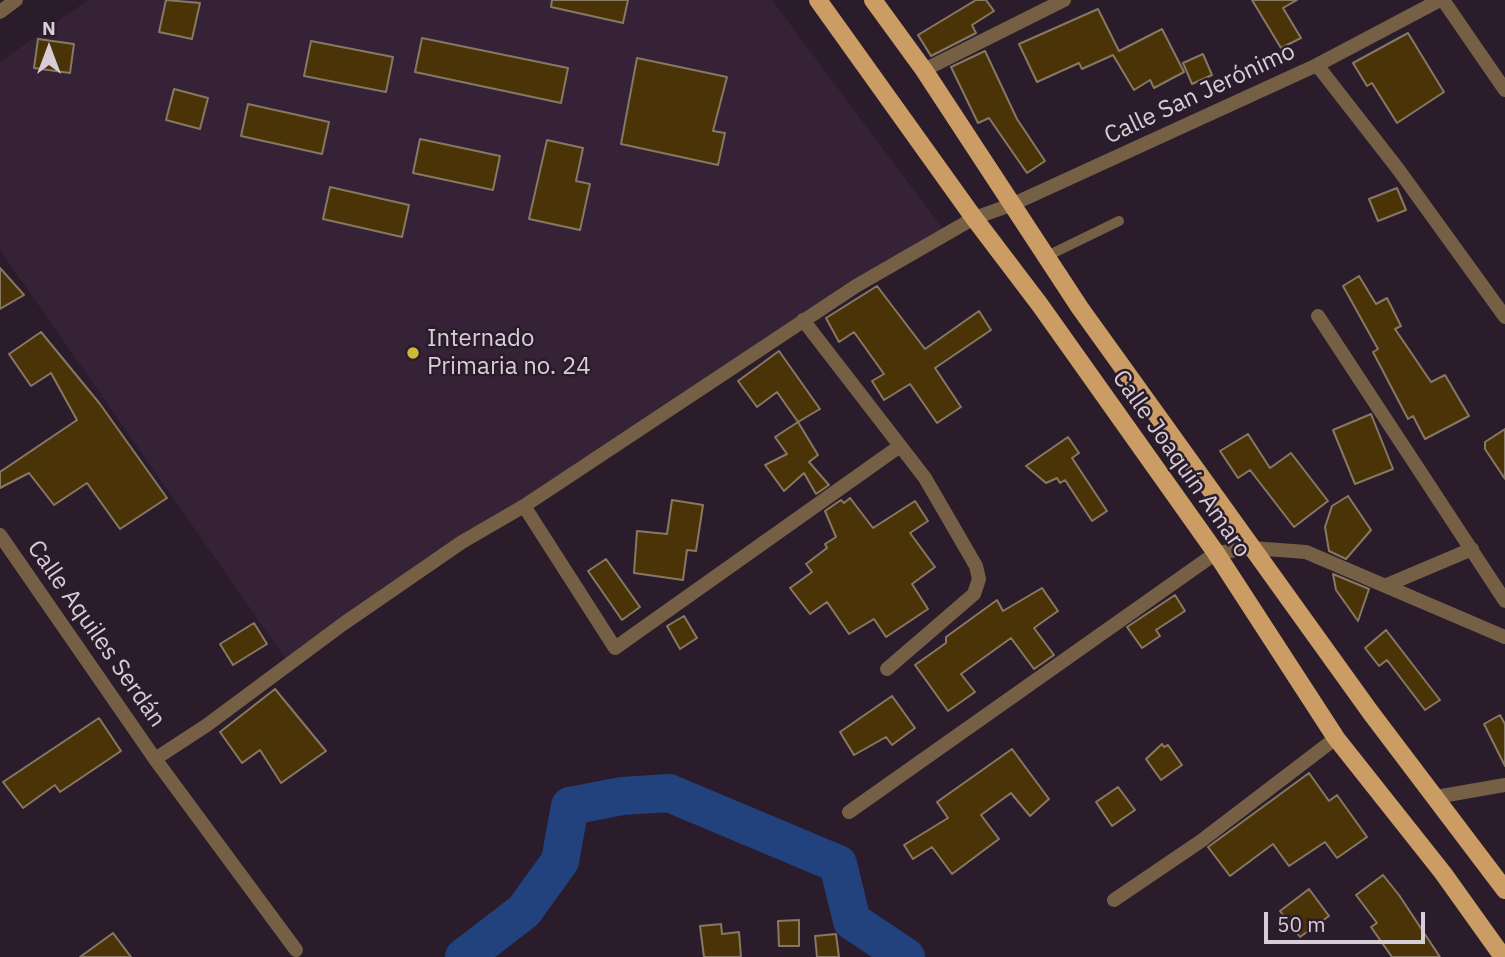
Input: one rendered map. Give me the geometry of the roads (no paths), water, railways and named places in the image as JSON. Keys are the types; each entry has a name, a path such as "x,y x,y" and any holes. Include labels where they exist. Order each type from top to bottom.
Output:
{"main road":[{"name":"Calle Joaquín Amaro","path":"818,0 1216,553 1336,738 1443,873 1503,957"},
{"name":"Calle Joaquín Amaro","path":"873,0 924,70 1045,257 1371,713 1505,890"}],"street":[{"path":"0,12 16,0"},
{"path":"924,70 1063,0"},
{"path":"1442,0 1505,90"},
{"name":"Calle San Jerónimo","path":"155,759 207,725 343,624 440,557 524,506 856,286 974,219 1011,205 1317,65 1442,0"},
{"path":"1317,65 1398,169 1505,317"},
{"path":"1318,316 1505,601"},
{"path":"803,320 925,478 976,566 979,579 974,594 887,669"},
{"path":"524,506 615,648 900,446"},
{"name":"Calle Aquiles Serdán","path":"0,535 155,759 296,950"},
{"path":"849,812 1216,553 1252,548 1307,552 1505,637"},
{"path":"1387,586 1472,550"},
{"path":"1114,900 1201,841 1336,738"},
{"path":"1437,797 1505,785"}],"lane":[{"path":"1045,257 1119,221"}],"waterway":[{"path":"464,957 524,911 560,861 570,806 622,796 669,793 838,864 852,921 906,957"}],"place":[{"name":"Internado Primaria no. 24","path":"413,353"}]}
